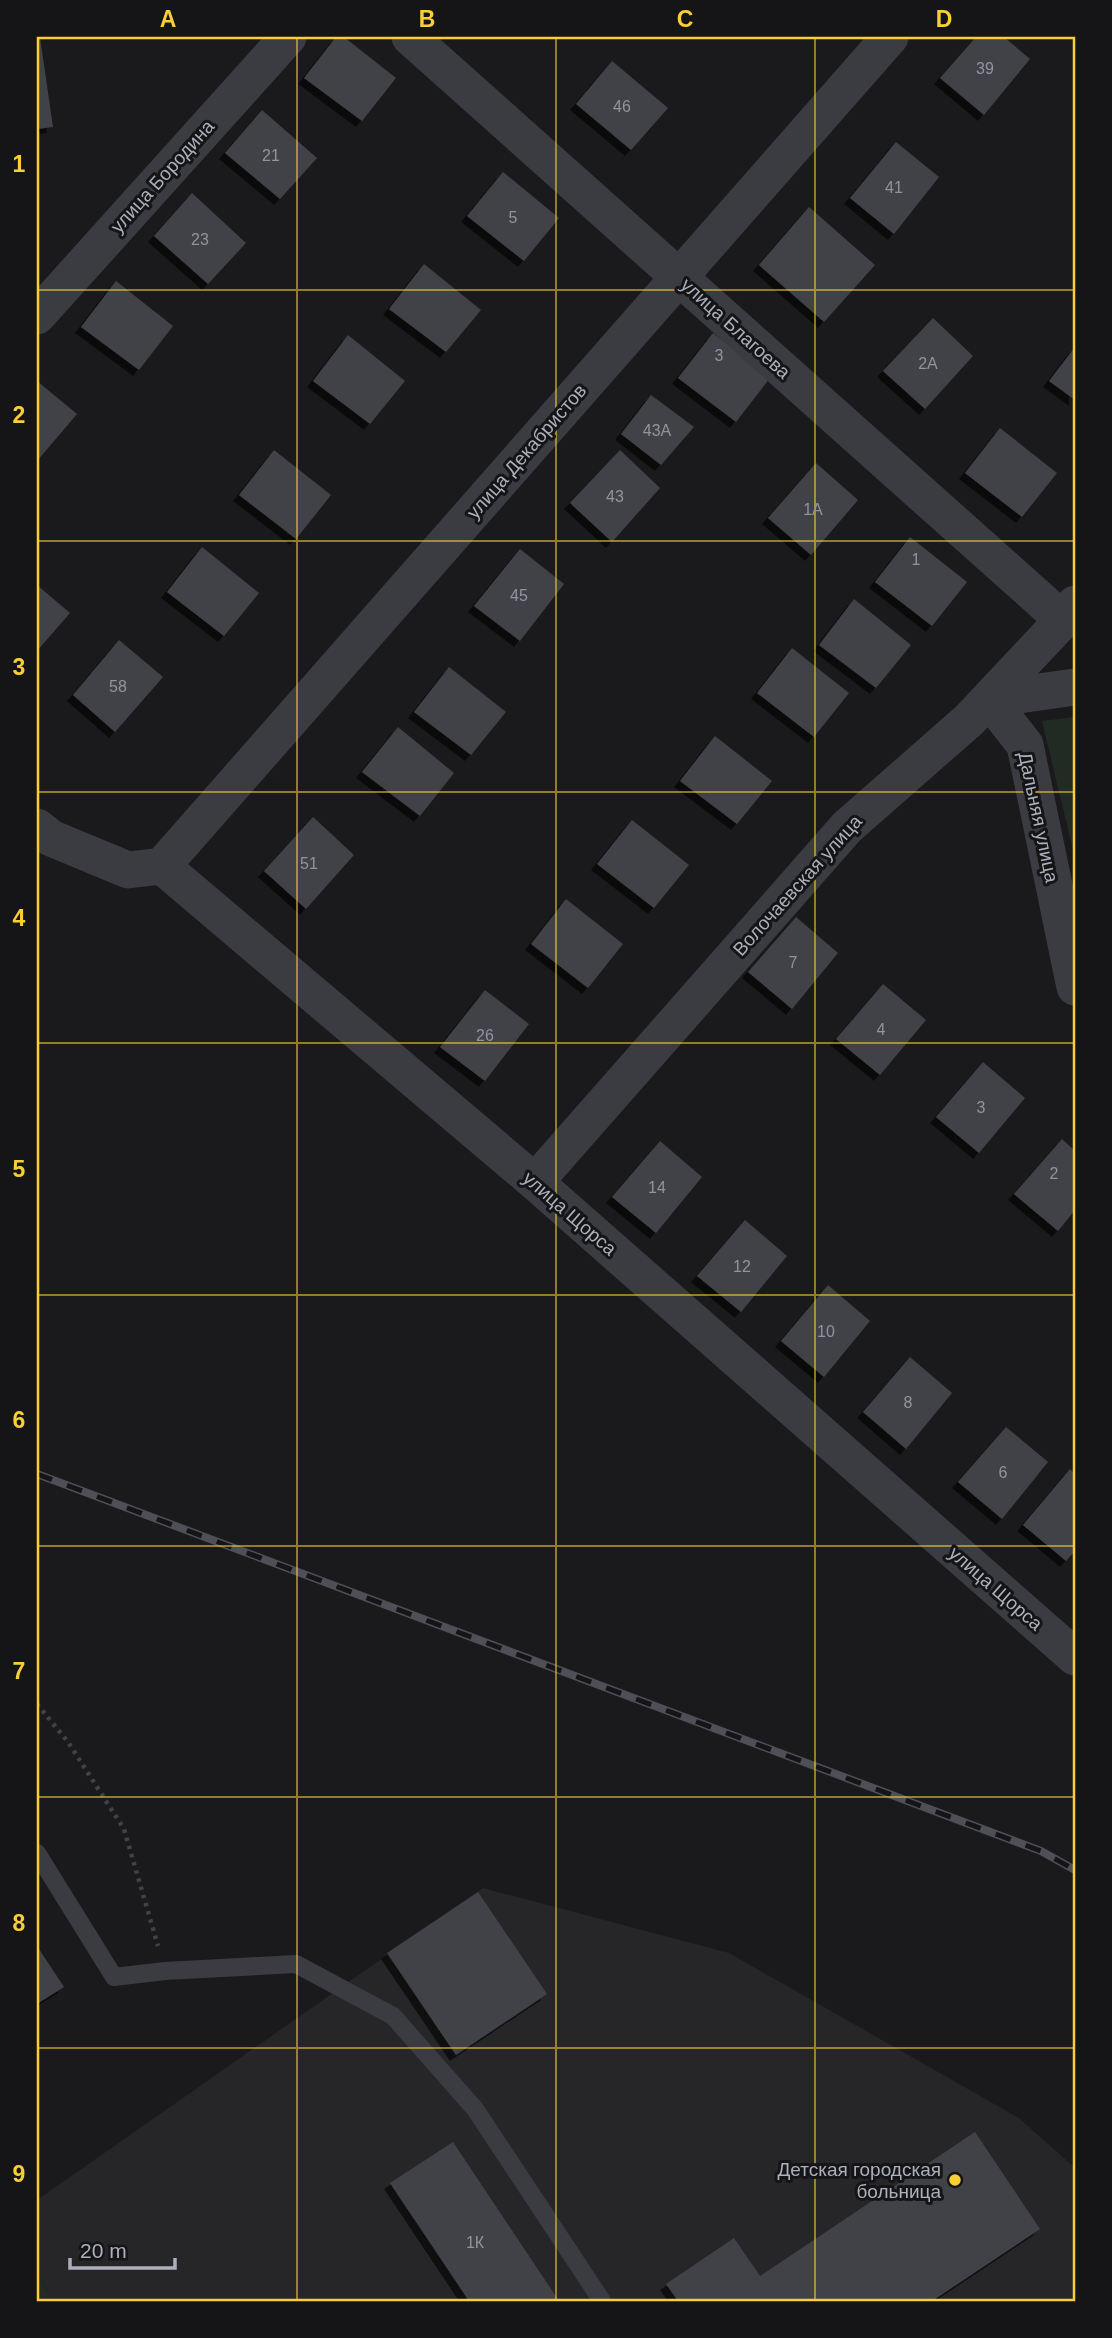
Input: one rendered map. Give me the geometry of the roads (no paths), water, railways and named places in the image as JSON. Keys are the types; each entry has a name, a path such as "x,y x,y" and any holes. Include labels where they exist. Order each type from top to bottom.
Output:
{"street":[{"name":"улица Бородина","path":"37,316 288,37"},
{"name":"улица Благоева","path":"410,37 678,276 1069,612"},
{"name":"улица Декабристов","path":"162,866 890,37"},
{"name":"Волочаевская улица","path":"535,1182 847,827 969,720 1069,612"},
{"path":"989,699 1075,687"},
{"name":"Дальняя улица","path":"989,699 1026,745 1075,987"},
{"path":"37,827 51,838 128,870 162,866"},
{"name":"улица Щорса","path":"162,866 535,1182 1075,1657"}],"lane":[{"path":"37,1853 114,1977 165,1971 296,1964 393,2016 475,2109 602,2301"}],"railway":[{"path":"37,1474 1041,1851 1075,1870"}],"place":[{"name":"Детская городская больница","path":"955,2180"}]}
